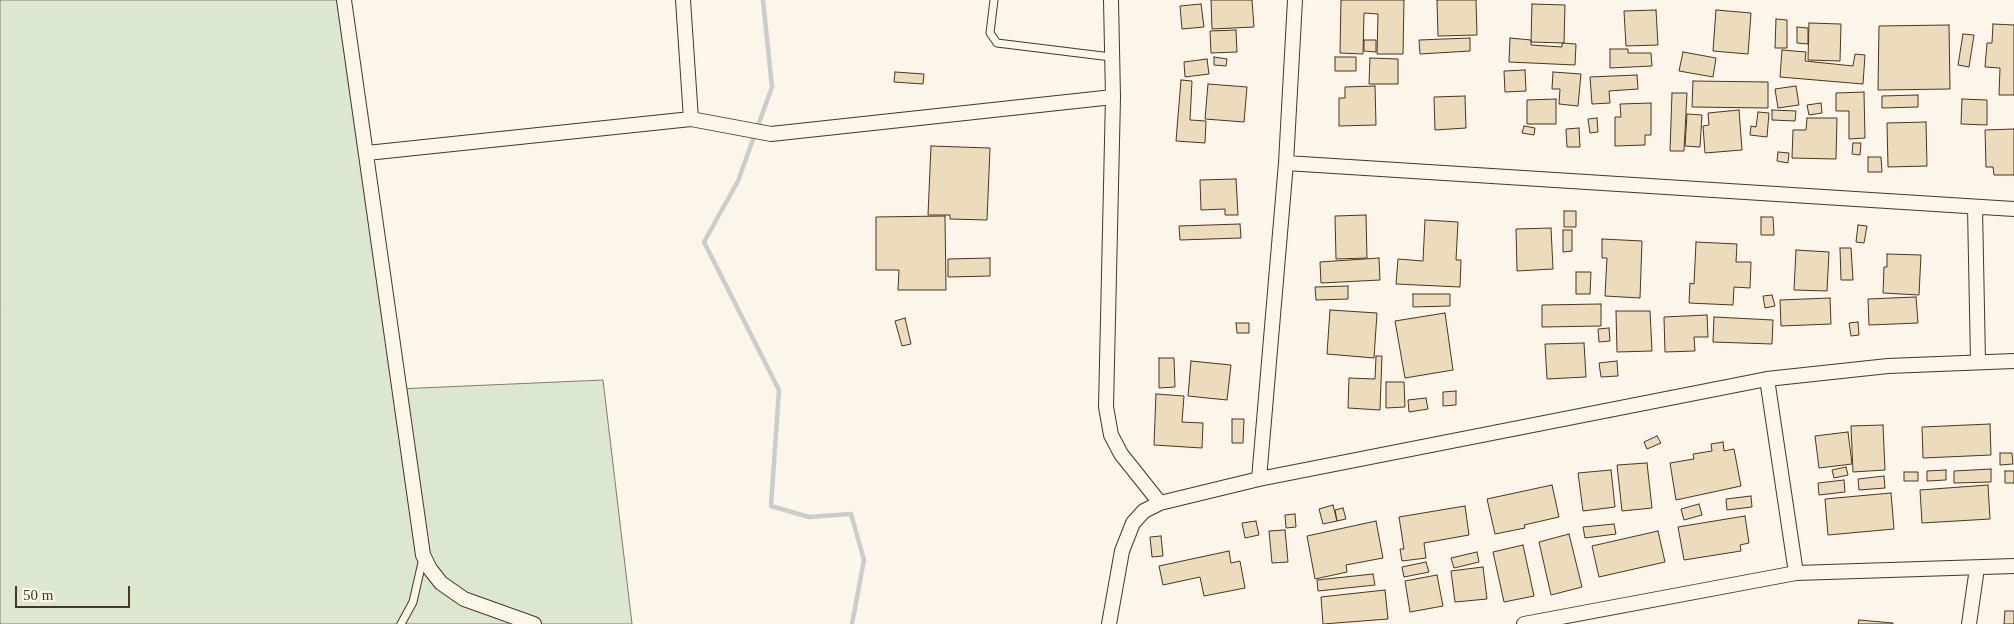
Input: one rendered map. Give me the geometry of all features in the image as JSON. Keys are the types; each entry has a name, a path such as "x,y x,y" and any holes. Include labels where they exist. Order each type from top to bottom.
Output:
{"street":[{"path":"344,0 423,555 430,569 441,583 464,599 534,624"},
{"path":"684,0 685,46 691,119"},
{"path":"1110,0 1113,97 1106,407 1111,435 1121,454 1160,503"},
{"path":"1259,479 1286,163 1295,0"},
{"path":"367,153 691,119 771,134 1113,97"},
{"path":"1286,163 2014,209"},
{"path":"1975,208 1978,361"},
{"path":"1109,624 1122,551 1133,523 1144,511 1160,503 1259,479 1767,379 1879,367 1978,361 2014,361"},
{"path":"1767,379 1796,573"},
{"path":"1524,624 1796,573 2014,566"},
{"path":"1969,624 1977,568"}],"lane":[{"path":"994,0 990,33 997,43 1111,58"},
{"path":"401,624 413,602 423,555"}],"green space":[{"path":"0,0 350,0 397,389 603,380 632,624 0,624"}],"building":[{"path":"1211,0 1252,0 1254,27 1212,29"},
{"path":"1341,0 1404,0 1403,54 1377,54 1378,14 1364,13 1363,54 1340,53"},
{"path":"1437,0 1476,0 1477,35 1438,36"},
{"path":"1201,4 1204,27 1182,29 1180,6"},
{"path":"1532,4 1565,5 1564,43 1531,42"},
{"path":"1656,10 1658,45 1626,46 1624,11"},
{"path":"1716,10 1751,13 1748,54 1713,51"},
{"path":"1776,19 1787,20 1787,48 1775,48"},
{"path":"1809,23 1841,24 1840,61 1808,60"},
{"path":"1993,24 2014,25 2014,95 1999,95 2000,68 1985,67 1987,43 1992,43"},
{"path":"1949,25 1950,89 1878,90 1879,26"},
{"path":"1797,27 1808,28 1808,44 1797,43"},
{"path":"1236,30 1237,52 1211,53 1210,31"},
{"path":"1963,34 1974,35 1969,67 1958,65"},
{"path":"1470,38 1470,51 1420,54 1419,40"},
{"path":"1510,38 1531,40 1531,45 1562,47 1562,43 1576,44 1575,65 1509,62"},
{"path":"1364,40 1376,40 1376,52 1364,51"},
{"path":"1610,49 1628,49 1628,53 1651,53 1652,66 1610,68"},
{"path":"1782,50 1806,52 1805,61 1853,66 1855,54 1865,55 1863,84 1780,77"},
{"path":"1683,52 1716,58 1713,77 1679,71"},
{"path":"1214,57 1227,59 1226,66 1214,65"},
{"path":"1335,57 1356,57 1356,71 1335,71"},
{"path":"1370,58 1398,59 1398,84 1369,84"},
{"path":"1207,59 1209,74 1185,77 1184,62"},
{"path":"1525,70 1526,91 1505,92 1504,71"},
{"path":"895,72 924,74 923,84 894,82"},
{"path":"1553,72 1581,74 1578,106 1559,104 1560,89 1552,89"},
{"path":"1637,75 1638,89 1609,91 1610,103 1592,104 1590,77"},
{"path":"1181,80 1192,81 1190,120 1206,121 1205,143 1176,141"},
{"path":"1693,81 1768,82 1768,108 1692,107"},
{"path":"1208,84 1247,87 1244,122 1205,119"},
{"path":"1375,86 1376,125 1339,126 1339,98 1345,98 1345,87"},
{"path":"1796,86 1799,105 1778,108 1775,89"},
{"path":"1864,92 1865,138 1849,139 1849,111 1836,111 1836,93"},
{"path":"1672,93 1687,93 1684,151 1670,151"},
{"path":"1918,95 1918,107 1882,108 1882,96"},
{"path":"1465,96 1466,128 1435,130 1434,97"},
{"path":"1556,99 1556,124 1527,124 1527,100"},
{"path":"1962,99 1987,100 1987,125 1961,124"},
{"path":"1651,103 1651,135 1645,135 1645,145 1615,146 1615,117 1621,117 1620,104"},
{"path":"1821,103 1822,113 1809,115 1807,105"},
{"path":"1739,110 1742,150 1705,153 1703,126 1709,125 1708,113"},
{"path":"1772,110 1796,111 1795,121 1772,120"},
{"path":"1758,112 1769,113 1767,137 1750,135 1751,126 1756,127"},
{"path":"1687,114 1702,115 1700,147 1685,146"},
{"path":"1597,118 1598,132 1590,133 1588,119"},
{"path":"1807,118 1837,118 1836,159 1792,158 1793,130 1806,130"},
{"path":"1926,122 1927,166 1888,167 1887,123"},
{"path":"1524,126 1535,128 1534,135 1522,133"},
{"path":"1579,128 1580,147 1567,147 1566,129"},
{"path":"2014,129 2014,175 1994,175 1993,167 1986,167 1985,130"},
{"path":"1853,143 1861,143 1860,155 1852,154"},
{"path":"931,146 990,148 987,220 950,219 950,215 928,215"},
{"path":"1778,152 1789,153 1788,163 1777,161"},
{"path":"1868,157 1881,157 1882,172 1868,172"},
{"path":"1236,179 1238,215 1225,215 1225,209 1201,210 1200,180"},
{"path":"1564,211 1576,211 1576,227 1564,227"},
{"path":"1366,215 1367,258 1336,259 1335,216"},
{"path":"945,216 946,290 898,290 899,270 876,270 876,217"},
{"path":"1761,217 1773,217 1774,235 1761,235"},
{"path":"1425,220 1458,222 1456,260 1461,260 1460,287 1396,284 1398,259 1423,261"},
{"path":"1240,224 1241,238 1180,240 1179,226"},
{"path":"1858,225 1867,226 1864,243 1856,242"},
{"path":"1551,228 1553,269 1517,271 1516,229"},
{"path":"1563,230 1572,230 1572,251 1563,252"},
{"path":"1602,239 1642,241 1640,298 1605,296 1607,258 1602,258"},
{"path":"1696,242 1737,244 1736,262 1751,262 1750,288 1734,287 1733,305 1689,303 1690,283 1694,284"},
{"path":"1840,248 1851,248 1853,280 1841,280"},
{"path":"1796,250 1829,252 1827,291 1794,290"},
{"path":"1887,254 1921,255 1919,295 1883,293 1884,267 1887,267"},
{"path":"990,258 990,276 948,277 948,259"},
{"path":"1379,258 1380,280 1321,283 1320,262"},
{"path":"1576,272 1591,272 1590,294 1576,294"},
{"path":"1348,286 1348,299 1316,300 1315,287"},
{"path":"1413,294 1450,294 1450,306 1413,307"},
{"path":"1772,295 1775,306 1765,308 1763,296"},
{"path":"1916,297 1918,323 1869,325 1868,299"},
{"path":"1830,298 1831,324 1781,326 1780,300"},
{"path":"1601,304 1601,326 1542,327 1542,305"},
{"path":"1330,310 1377,313 1374,358 1327,354"},
{"path":"1616,311 1650,311 1652,351 1617,352"},
{"path":"1445,313 1453,370 1405,378 1395,321"},
{"path":"1707,315 1708,337 1694,337 1695,351 1665,352 1664,317"},
{"path":"1714,317 1773,320 1772,344 1713,342"},
{"path":"905,318 911,344 902,346 895,321"},
{"path":"1858,322 1859,335 1851,336 1849,323"},
{"path":"1236,323 1249,323 1249,333 1237,333"},
{"path":"1609,328 1610,341 1599,342 1598,329"},
{"path":"1584,343 1586,377 1547,379 1545,344"},
{"path":"1376,356 1382,356 1380,410 1348,408 1349,378 1375,379"},
{"path":"1159,358 1174,358 1175,387 1159,388"},
{"path":"1191,361 1231,365 1227,400 1188,396"},
{"path":"1617,361 1618,376 1601,377 1599,363"},
{"path":"1386,382 1404,382 1405,407 1386,408"},
{"path":"1456,391 1456,405 1443,406 1443,392"},
{"path":"1156,394 1184,396 1182,422 1203,423 1202,448 1154,445"},
{"path":"1426,398 1428,409 1409,412 1408,400"},
{"path":"1232,419 1244,419 1243,443 1232,443"},
{"path":"1990,424 1991,455 1923,458 1922,427"},
{"path":"1883,425 1885,470 1853,472 1851,426"},
{"path":"1848,432 1852,464 1819,468 1815,436"},
{"path":"1657,436 1661,443 1647,449 1644,442"},
{"path":"1723,442 1724,451 1734,449 1741,486 1676,500 1670,463 1694,459 1693,454 1712,451 1711,444"},
{"path":"2000,453 2012,453 2013,464 2000,465"},
{"path":"1647,463 1652,508 1622,511 1617,465"},
{"path":"1846,467 1848,475 1834,478 1832,470"},
{"path":"1991,469 1991,482 1954,483 1954,471"},
{"path":"1611,470 1615,507 1583,511 1578,473"},
{"path":"1946,470 1946,480 1927,481 1927,471"},
{"path":"2005,471 2014,471 2014,483 2005,483"},
{"path":"1904,472 1918,472 1918,481 1904,481"},
{"path":"1884,476 1885,488 1859,490 1858,479"},
{"path":"1844,480 1845,492 1819,495 1818,483"},
{"path":"1552,485 1559,517 1524,525 1525,528 1495,534 1487,499"},
{"path":"1988,485 1990,519 1922,523 1920,490"},
{"path":"1891,493 1894,529 1828,535 1825,499"},
{"path":"1751,496 1752,507 1727,510 1726,499"},
{"path":"1699,504 1702,515 1684,520 1681,509"},
{"path":"1333,505 1337,521 1323,524 1319,509"},
{"path":"1465,506 1469,535 1424,543 1426,558 1402,561 1400,549 1404,549 1399,517"},
{"path":"1343,508 1346,519 1337,521 1335,510"},
{"path":"1295,514 1296,527 1286,528 1285,515"},
{"path":"1745,516 1749,543 1740,545 1741,551 1684,560 1678,527"},
{"path":"1256,521 1259,535 1245,538 1242,523"},
{"path":"1376,521 1383,558 1346,565 1347,572 1315,579 1307,536"},
{"path":"1614,524 1616,534 1585,538 1583,527"},
{"path":"1285,530 1288,562 1272,563 1269,531"},
{"path":"1658,531 1665,562 1599,577 1592,546"},
{"path":"1569,534 1582,587 1551,595 1539,542"},
{"path":"1161,536 1163,556 1152,557 1150,537"},
{"path":"1523,545 1534,596 1504,602 1493,552"},
{"path":"1229,551 1231,563 1240,561 1245,588 1204,596 1200,577 1163,585 1159,566"},
{"path":"1477,552 1479,562 1454,568 1451,558"},
{"path":"1426,562 1429,572 1404,577 1402,567"},
{"path":"1483,567 1487,599 1455,602 1451,571"},
{"path":"1373,574 1375,585 1318,591 1317,580"},
{"path":"1437,575 1443,606 1410,612 1405,581"},
{"path":"1385,590 1388,619 1323,624 1321,597"},
{"path":"2005,611 2014,611 2014,624 2004,624"},
{"path":"1859,620 1893,623 1893,624 1858,624"}],"waterway":[{"path":"763,0 772,87 738,181 704,242 779,390 771,506 809,517 851,514 864,560 852,624"}]}
